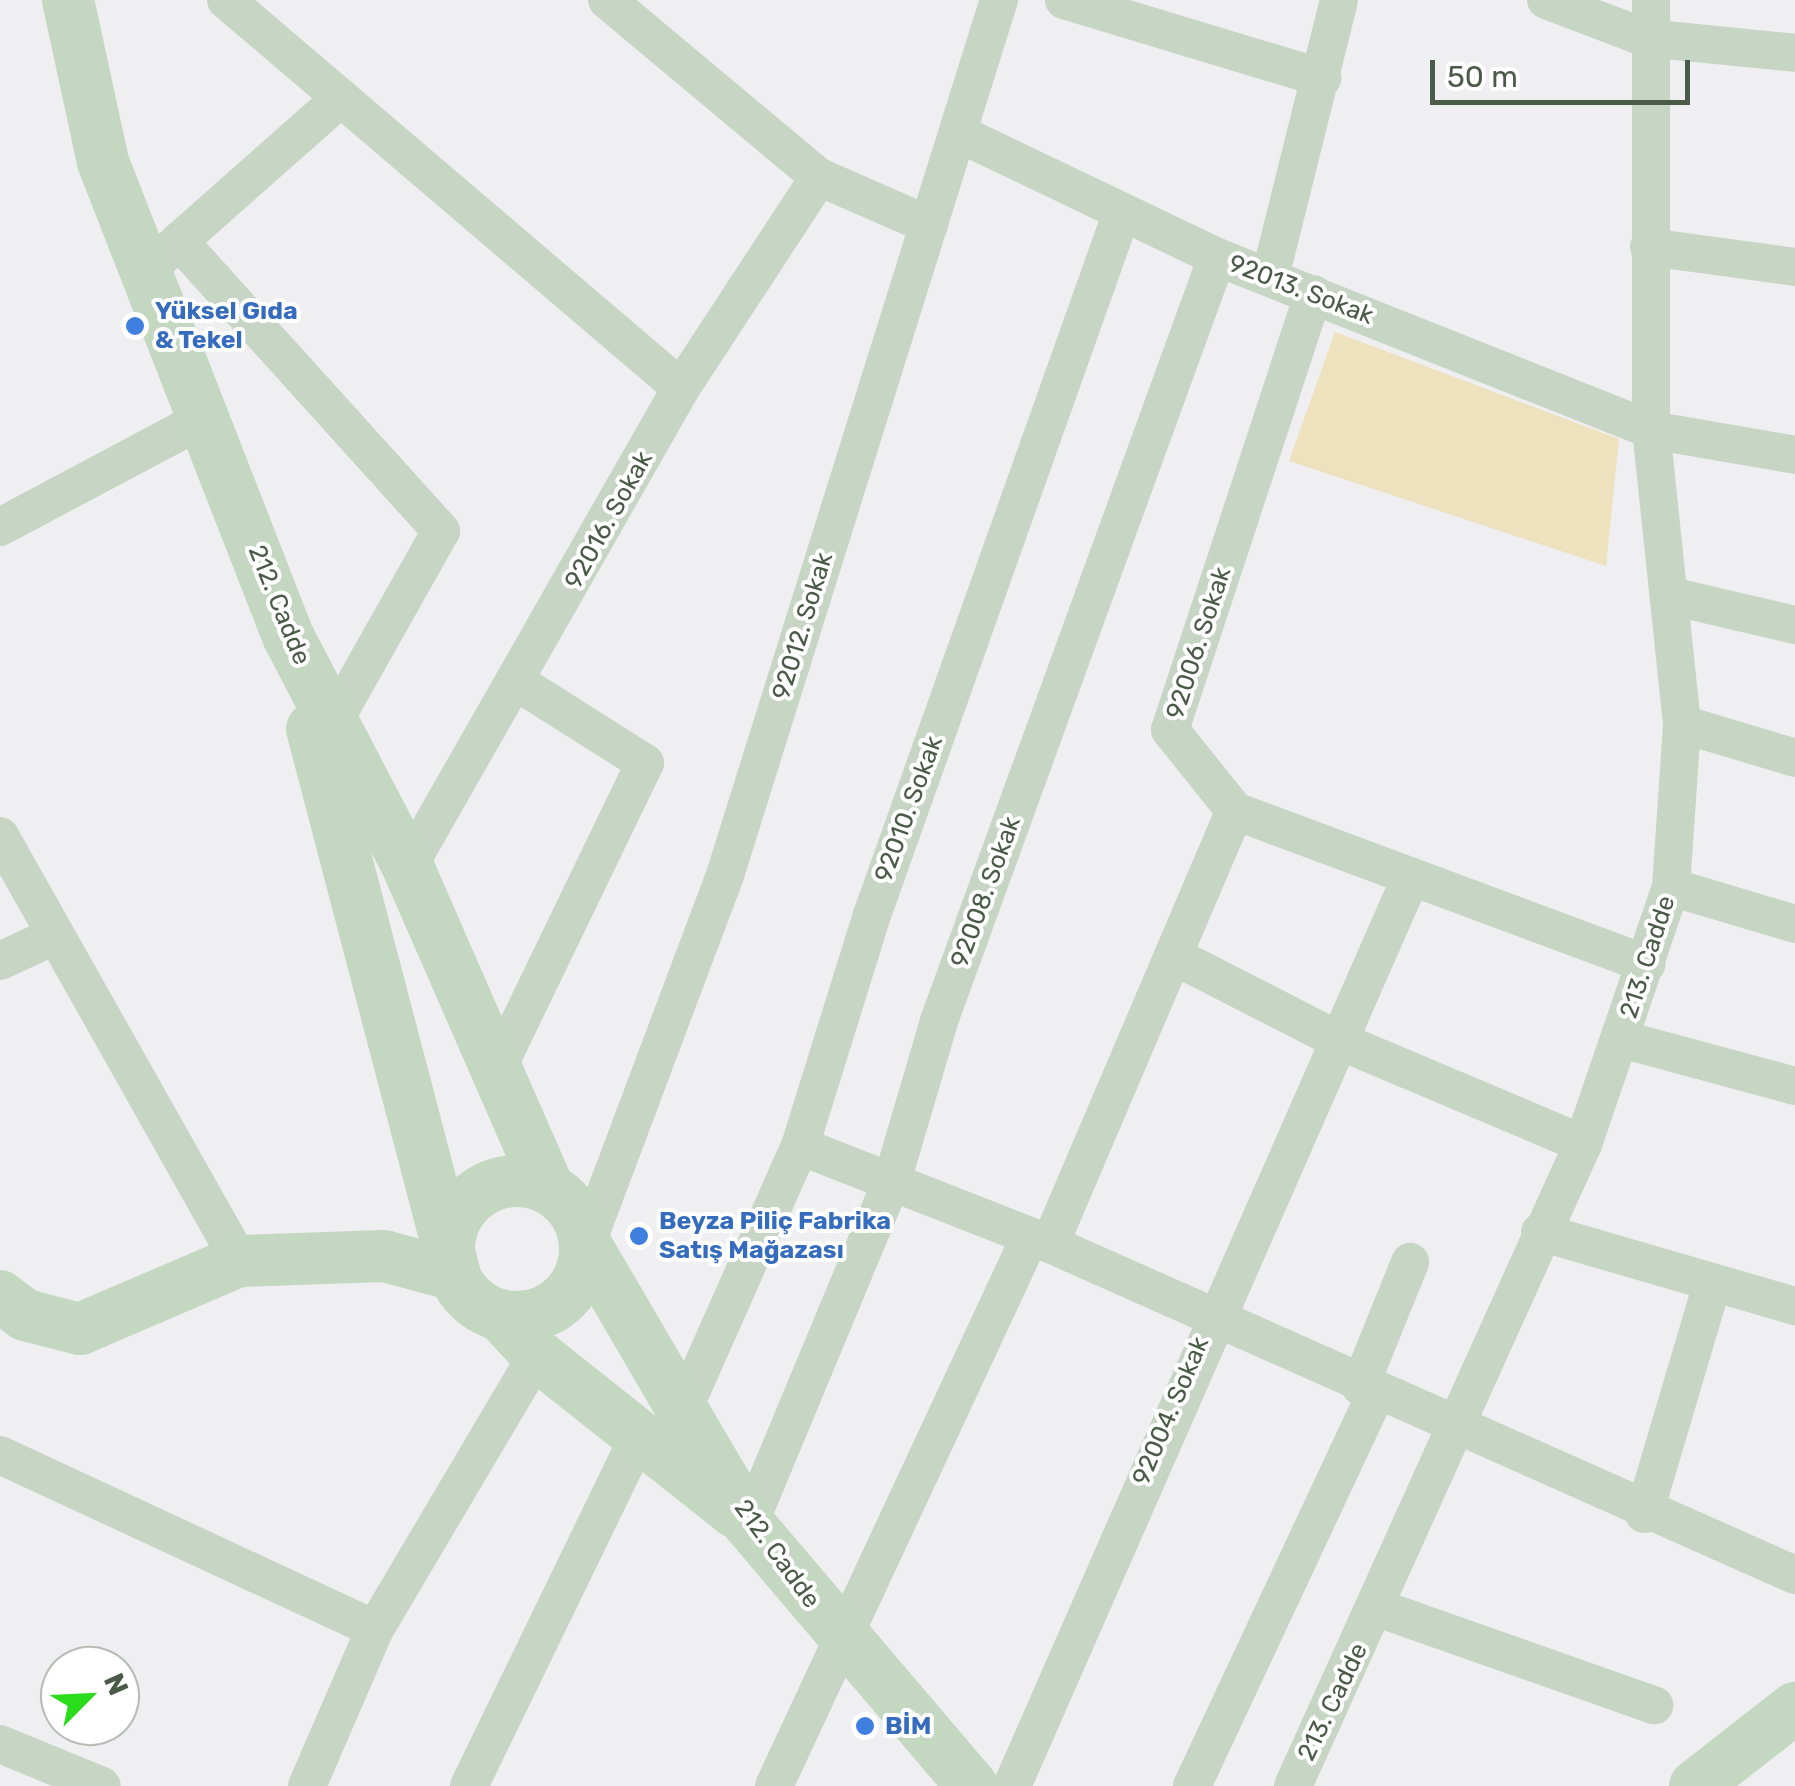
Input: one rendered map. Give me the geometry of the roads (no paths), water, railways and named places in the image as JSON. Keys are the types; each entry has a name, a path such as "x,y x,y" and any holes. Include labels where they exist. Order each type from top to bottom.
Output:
{"street":[{"name":"212. Cadde","path":"68,0 103,162 162,256 207,417 288,636 408,867 548,1188"},
{"path":"226,0 681,388"},
{"path":"607,0 819,177 930,225"},
{"name":"92012. Sokak","path":"586,1245 726,872 1000,0"},
{"path":"1064,0 1322,78"},
{"path":"1270,277 1339,0"},
{"path":"1546,0 1646,38 1795,53"},
{"name":"213. Cadde","path":"1293,1786 1378,1608 1540,1232 1582,1144 1671,888 1682,724 1651,430 1646,38 1651,0"},
{"path":"333,723 441,530 162,256 340,98"},
{"name":"92013. Sokak","path":"958,133 1217,257 1651,430 1795,455"},
{"name":"92016. Sokak","path":"408,867 520,684 681,388 819,177"},
{"name":"92010. Sokak","path":"686,1403 800,1146 872,915 1122,212"},
{"path":"1649,247 1795,267"},
{"name":"92008. Sokak","path":"749,1524 892,1181 939,1021 1217,257"},
{"name":"92006. Sokak","path":"1235,810 1170,730 1313,294"},
{"path":"0,527 207,417"},
{"path":"1671,596 1795,625"},
{"path":"288,636 454,1275"},
{"path":"497,1069 645,763 520,684"},
{"path":"1682,724 1795,758"},
{"path":"774,1786 846,1646 1040,1241 1174,956 1235,810 1646,964"},
{"path":"0,836 239,1261"},
{"name":"92004. Sokak","path":"1012,1786 1211,1316 1342,1042 1411,877"},
{"path":"1671,888 1795,924"},
{"path":"0,961 54,936"},
{"path":"1174,956 1342,1042 1582,1144"},
{"path":"1621,1039 1795,1086"},
{"path":"800,1146 1040,1241 1211,1316 1454,1432 1795,1575"},
{"path":"454,1275 452,1228 471,1199 502,1182 548,1188 580,1222 586,1245 562,1302 502,1316"},
{"path":"1540,1232 1795,1306"},
{"name":"212. Cadde","path":"586,1245 686,1403 749,1524 846,1646 972,1786"},
{"path":"0,1296 26,1315 80,1329 239,1261 332,1252 454,1275 502,1316 536,1355 749,1524"},
{"path":"1192,1786 1368,1390 1410,1262"},
{"path":"1644,1514 1712,1284"},
{"path":"307,1786 376,1629 536,1355"},
{"path":"470,1786 639,1436"},
{"path":"0,1455 376,1629"},
{"path":"1378,1608 1654,1705"},
{"path":"1695,1786 1795,1708"},
{"path":"0,1744 102,1786"}],"place":[{"name":"Yüksel Gıda & Tekel","path":"135,326"},
{"name":"Beyza Piliç Fabrika Satış Mağazası","path":"639,1236"},
{"name":"BİM","path":"865,1726"}]}
